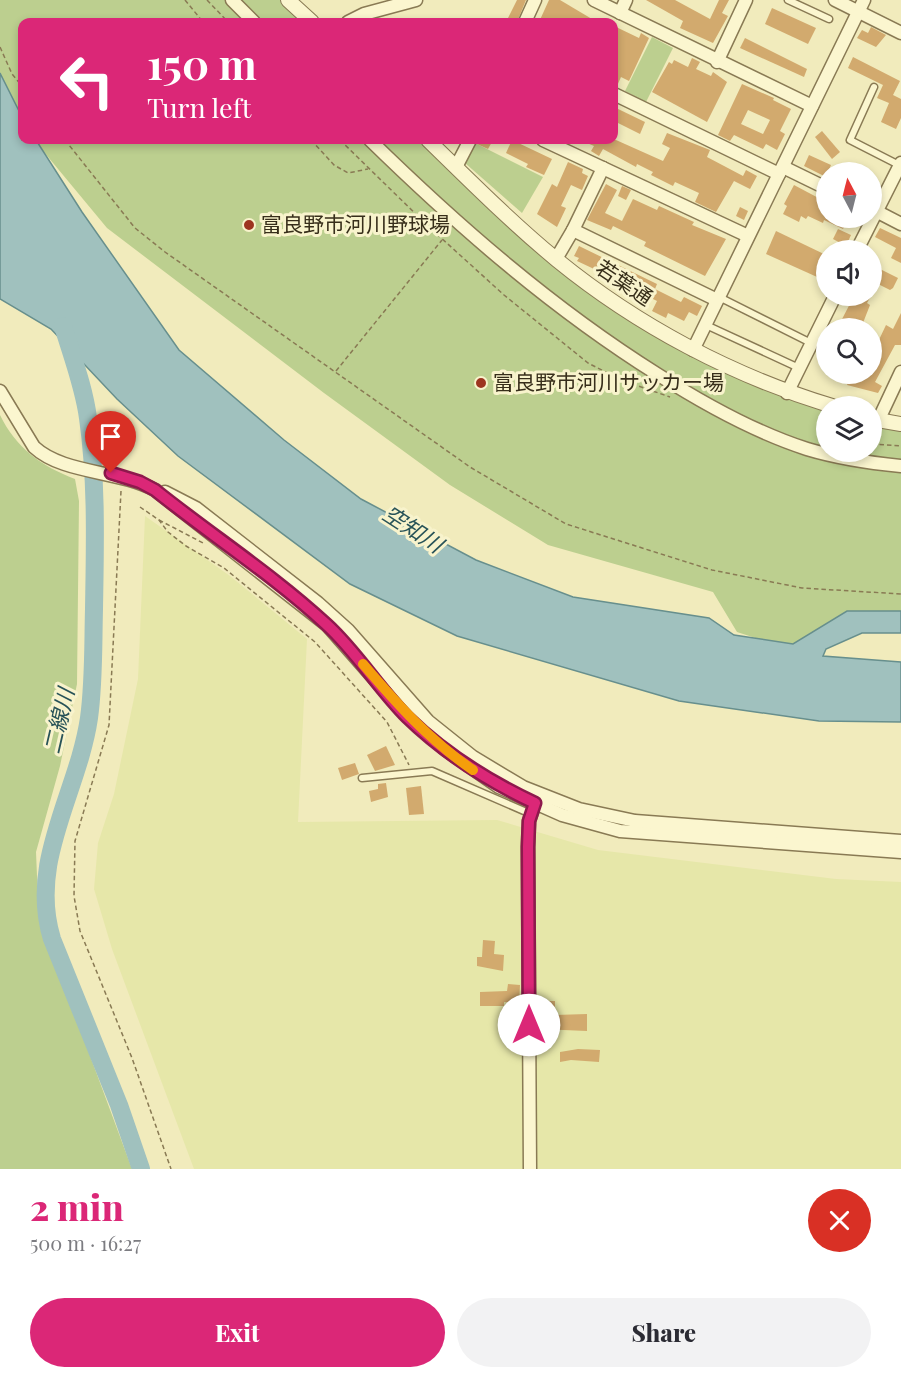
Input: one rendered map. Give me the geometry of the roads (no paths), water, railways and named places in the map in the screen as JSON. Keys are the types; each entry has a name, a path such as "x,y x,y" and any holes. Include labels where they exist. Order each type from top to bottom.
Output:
{"street":[{"path":"232,0 250,18"},
{"path":"288,0 308,18"},
{"path":"354,18 375,5 416,0"},
{"path":"527,18 535,0"},
{"path":"594,0 717,62 812,106"},
{"path":"620,13 626,0"},
{"path":"717,62 747,0"},
{"path":"835,0 861,6 901,33"},
{"path":"693,350 861,6"},
{"path":"618,96 816,184"},
{"path":"374,144 478,239 557,307 624,354 706,405 806,448 901,466"},
{"name":"若葉通","path":"432,144 556,259 599,292 693,350 787,393 816,401"},
{"path":"456,167 468,144"},
{"path":"552,144 748,237"},
{"path":"882,196 900,164"},
{"path":"556,259 603,168"},
{"path":"882,214 901,224"},
{"path":"573,230 718,298"},
{"path":"787,393 830,306"},
{"path":"882,407 901,372"},
{"path":"0,391 34,447 51,460 124,477 176,497 196,508 318,603 348,630 429,721 473,757 523,787 579,809 635,821 901,841"},
{"path":"882,421 901,424"},
{"path":"155,490 327,625 406,715 433,740 533,808 641,834 901,852"},
{"path":"530,1169 528,847 533,808"}],"lane":[{"path":"788,0 799,2 829,19"},
{"path":"874,87 850,140 900,164"},
{"path":"718,298 812,344"},
{"path":"705,324 799,368"},
{"path":"362,778 412,771 432,771 533,808"}],"water":[{"name":"空知川","path":"0,73 18,109 18,144 39,144 82,212 179,350 284,440 361,499 476,560 573,597 709,618 734,635 793,644 847,611 901,611 901,633 862,633 826,649 823,656 901,662 901,722 819,721 679,701 457,636 350,584 178,456 117,399 51,329 0,299"}],"waterway":[{"name":"二線川","path":"63,326 84,395 91,442 95,514 93,664 91,704 83,746 50,855 46,882 46,910 52,939 119,1105 141,1169"}],"place":[{"name":"富良野市河川野球場","path":"249,225"},
{"name":"富良野市河川サッカー場","path":"481,383"}]}
